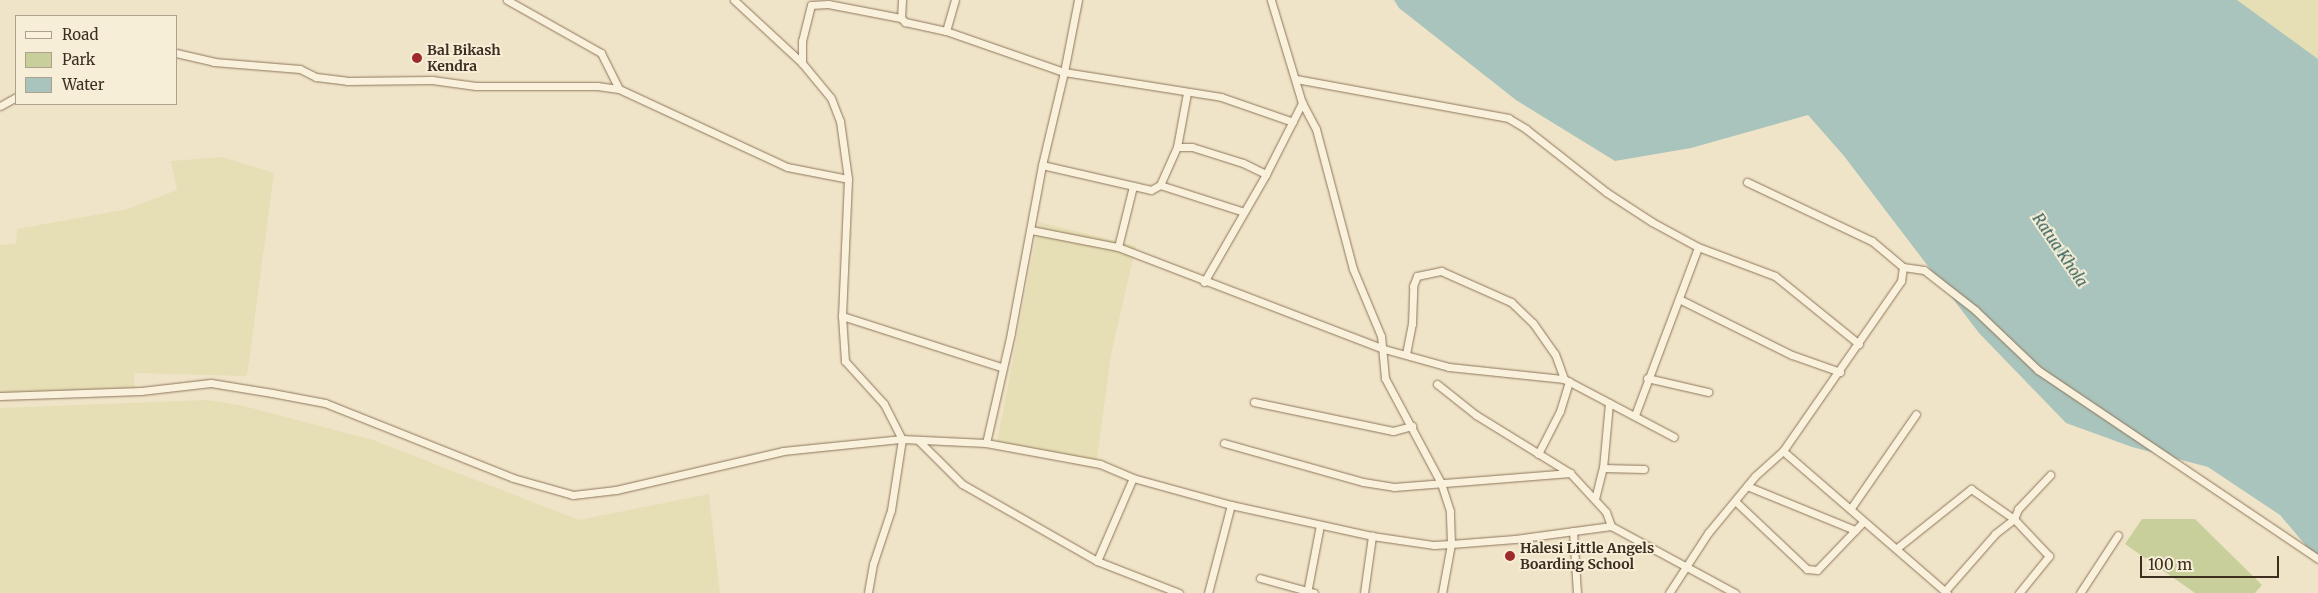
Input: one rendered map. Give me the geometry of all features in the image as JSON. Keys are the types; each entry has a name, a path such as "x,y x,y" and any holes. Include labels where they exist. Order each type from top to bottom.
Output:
{"street":[{"path":"507,0 601,53 619,89"},
{"path":"734,0 802,63 831,98 840,121 848,178 842,316 845,361 884,404 902,439 891,510 873,564 868,593"},
{"path":"900,18 902,0"},
{"path":"946,31 955,0"},
{"path":"986,443 1001,367 1011,333 1042,165 1064,72 1078,0"},
{"path":"1271,0 1302,102 1316,129 1353,268 1384,349 1385,378 1412,426 1440,484 1450,511 1451,544 1442,593"},
{"path":"802,63 802,41 811,5 828,4 900,18 905,22 946,31 1064,72 1121,79 1136,85 1220,97 1293,122"},
{"path":"178,53 214,62 300,69 316,77 347,81 432,80 476,86 597,86 619,89 787,167 848,178"},
{"path":"1296,79 1508,118 1526,129 1606,192 1698,247 1775,276 1859,344"},
{"path":"1042,165 1151,190 1160,185 1177,147 1187,93"},
{"path":"0,106 15,98"},
{"path":"1204,282 1266,174 1302,102"},
{"path":"1177,147 1210,152 1266,174"},
{"path":"1747,182 1872,241 1903,267 1924,270 1968,304 2038,370 2318,559"},
{"path":"1160,185 1244,212"},
{"path":"1118,247 1133,186"},
{"path":"1031,230 1118,247 1204,282 1384,349 1472,371 1566,380 1674,437"},
{"path":"1635,415 1647,378 1698,247"},
{"path":"1670,593 1708,533 1747,486 1783,451 1840,372 1901,281 1903,267"},
{"path":"1406,354 1412,324 1413,286 1418,276 1441,271 1511,302 1533,323 1555,354 1566,380 1560,412 1538,454"},
{"path":"1678,299 1792,355 1840,372"},
{"path":"842,316 915,342 1001,367"},
{"path":"1647,378 1708,392"},
{"path":"0,396 141,391 211,383 272,392 325,403 513,478 573,495 616,490 782,451 902,439 986,443 1100,464 1133,478 1231,505 1372,536 1434,545 1610,526 1735,593"},
{"path":"1437,384 1476,415 1570,473 1606,512 1610,526"},
{"path":"1254,402 1393,431 1412,426"},
{"path":"1595,499 1603,468 1608,403"},
{"path":"1852,508 1916,414"},
{"path":"918,440 962,484 1097,560 1179,593"},
{"path":"1224,443 1363,482 1394,487 1534,478 1570,473"},
{"path":"1783,451 1852,508 1863,522 1897,548 1946,592 1996,534 2014,519 2018,509 2050,475"},
{"path":"1603,468 1644,469"},
{"path":"1097,560 1133,478"},
{"path":"1747,486 1855,530"},
{"path":"1897,548 1971,489 2014,519 2049,556 2019,593"},
{"path":"1735,501 1807,569 1817,570 1863,522"},
{"path":"1208,593 1231,505"},
{"path":"1260,578 1310,592 1320,525"},
{"path":"1572,531 1577,593"},
{"path":"2080,593 2118,535"},
{"path":"1364,593 1372,536"},
{"path":"1674,585 1680,593"}],"shaded area":[{"path":"2237,0 2318,0 2318,59 2239,3"},
{"path":"222,157 274,173 247,376 134,373 135,391 0,397 0,245 16,244 17,229 128,209 177,190 171,161"},
{"path":"1039,222 1136,246 1111,354 1097,460 997,443"},
{"path":"207,400 244,406 373,440 579,520 709,494 720,593 0,593 0,408"}],"green space":[{"path":"2142,519 2195,519 2262,585 2255,593 2195,593 2125,544"}],"water":[{"name":"Ratua Khola","path":"1394,0 2237,0 2318,59 2318,560 2280,515 2208,467 2132,447 2066,423 1979,333 1844,156 1808,115 1691,148 1615,161 1516,100 1399,8"}],"place":[{"name":"Bal Bikash Kendra","path":"417,58"},
{"name":"Halesi Little Angels Boarding School","path":"1510,556"}]}
